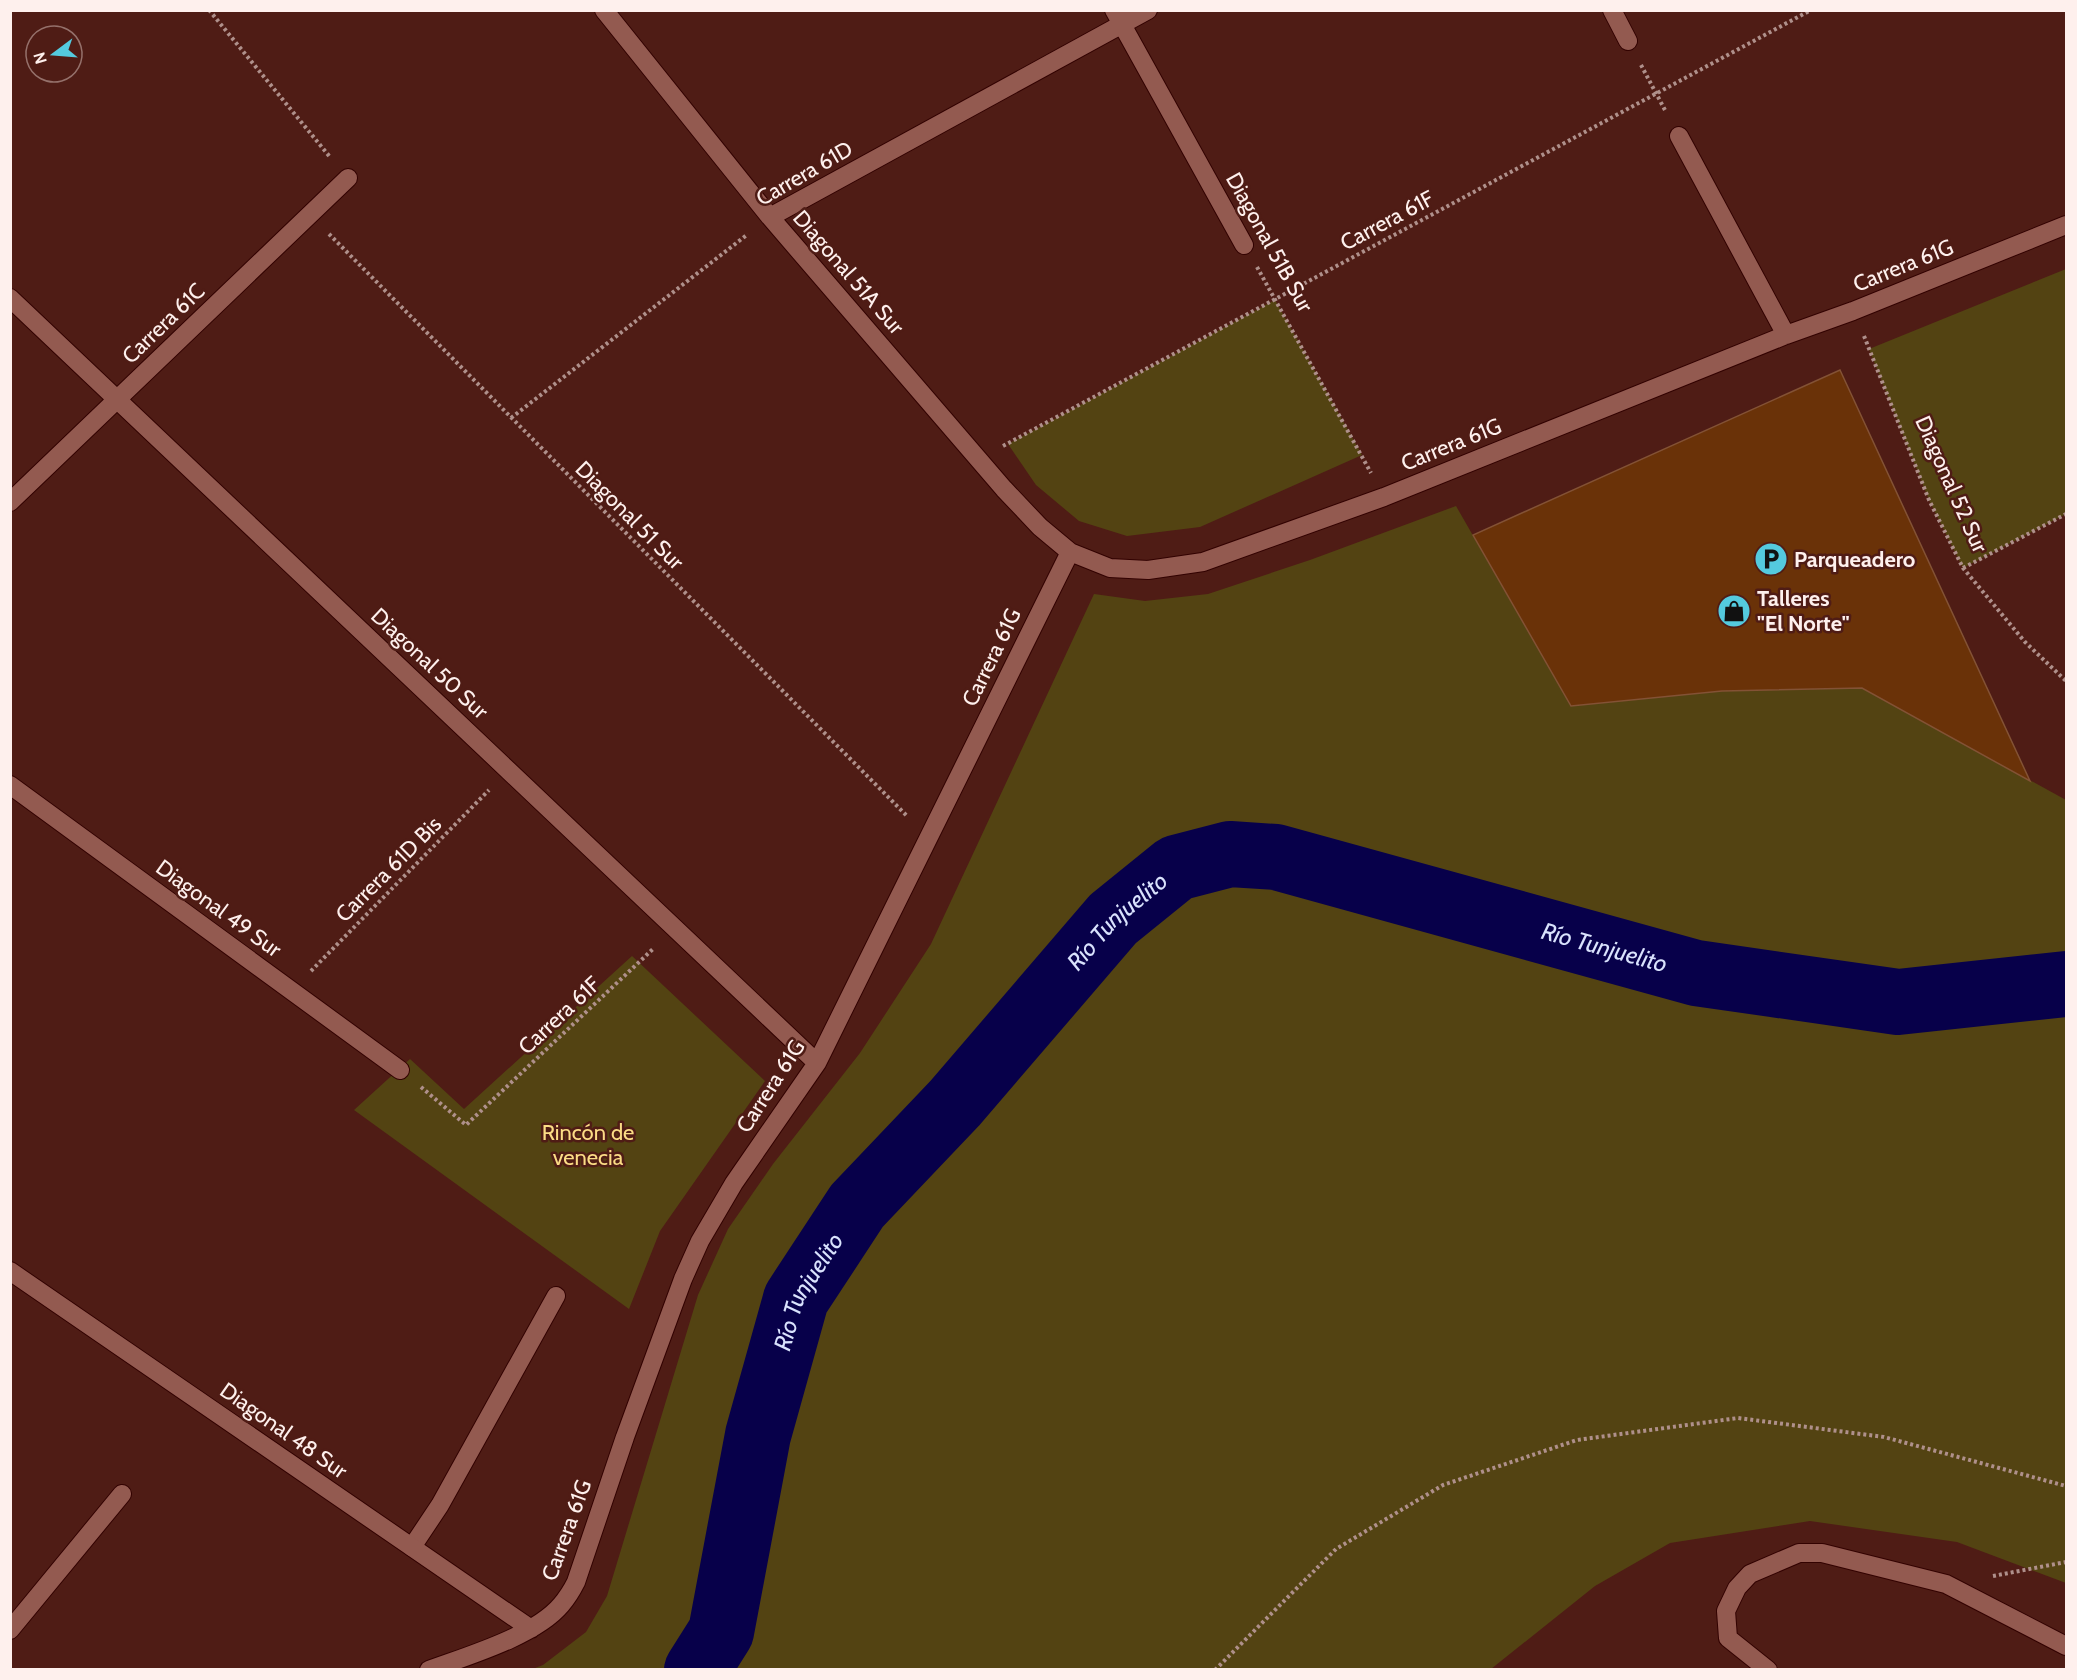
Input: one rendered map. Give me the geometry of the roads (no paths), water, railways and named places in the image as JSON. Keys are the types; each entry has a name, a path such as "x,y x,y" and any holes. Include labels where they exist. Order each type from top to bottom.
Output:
{"street":[{"name":"Diagonal 51A Sur","path":"604,10 770,217 979,459 1040,527 1070,552"},
{"name":"Carrera 61D","path":"770,217 1118,18 1148,10"},
{"path":"1612,10 1628,41"},
{"name":"Diagonal 51B Sur","path":"1118,18 1244,245"},
{"path":"1679,136 1786,334"},
{"name":"Carrera 61C","path":"10,502 348,178"},
{"name":"Carrera 61G","path":"429,1670 496,1646 531,1629 560,1607 576,1582 633,1416 699,1241 734,1183 817,1063 1070,552 1110,568 1149,570 1203,562 1384,497 1786,334 1853,311 2067,225"},
{"name":"Diagonal 50 Sur","path":"10,298 817,1063"},
{"name":"Diagonal 49 Sur","path":"10,784 400,1070"},
{"name":"Diagonal 48 Sur","path":"10,1271 531,1629"},
{"path":"412,1547 440,1505 556,1296"},
{"path":"10,1630 122,1494"},
{"path":"1768,1670 1728,1638 1726,1611 1737,1588 1750,1574 1799,1553 1822,1553 1946,1584 2067,1646"}],"waterway":[{"name":"Río Tunjuelito","path":"697,1670 721,1632 758,1435 796,1299 857,1206 955,1103 1113,919 1176,868 1230,854 1276,857 1696,973 1898,1002 2066,984"}],"place":[{"name":"Parqueadero","path":"1771,559"},
{"name":"Talleres \"El Norte\"","path":"1734,611"}],"park label":[{"name":"Rincón de venecia","path":"588,1144"}]}
